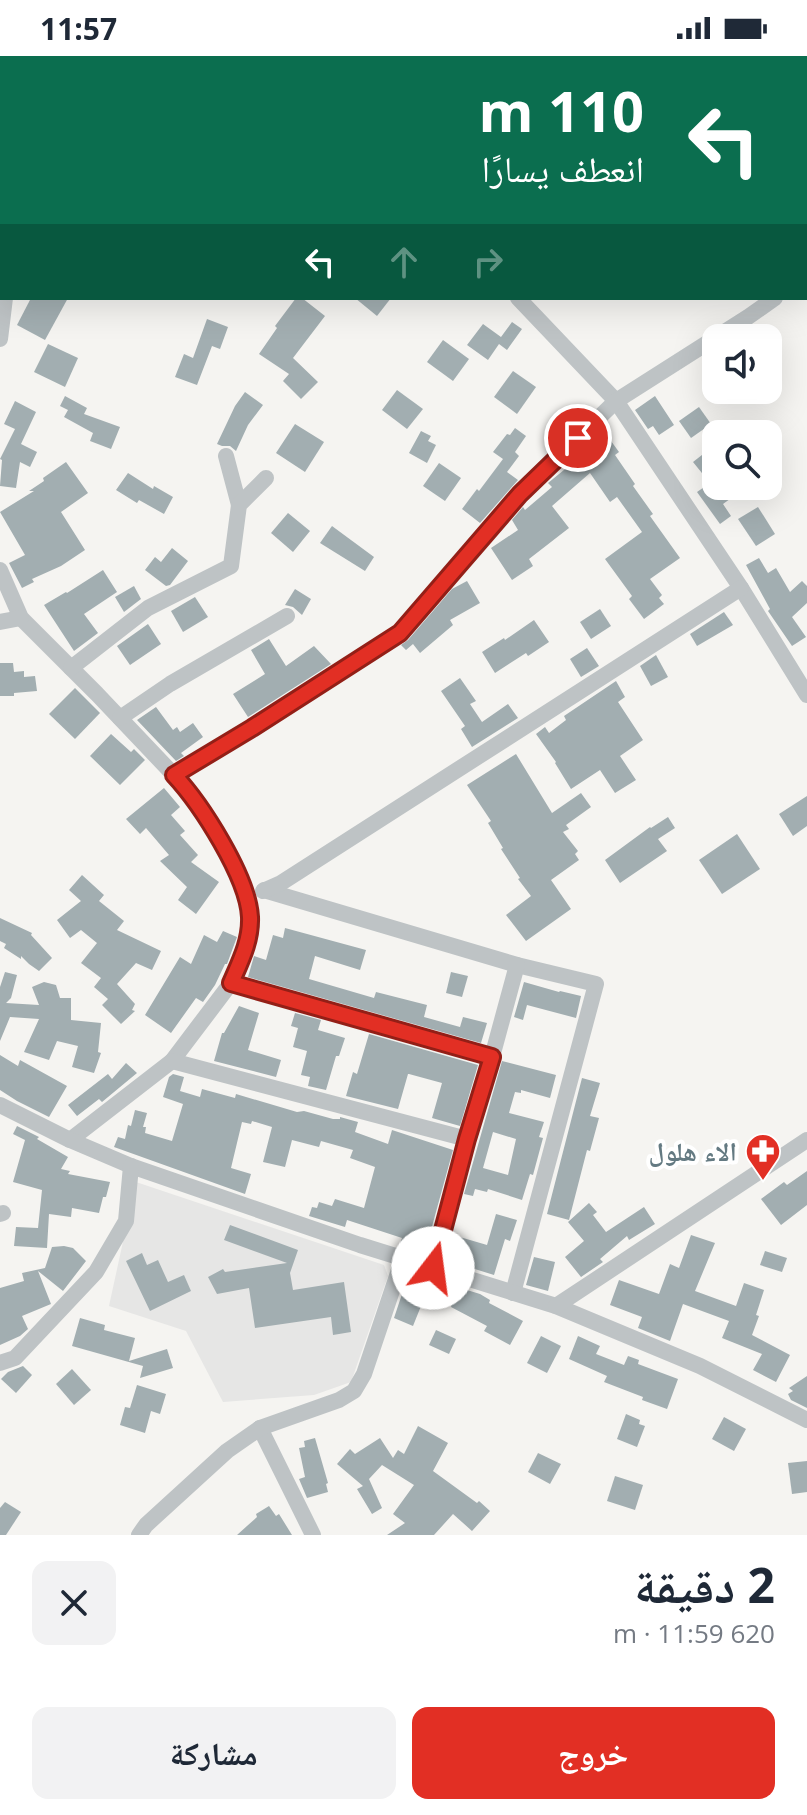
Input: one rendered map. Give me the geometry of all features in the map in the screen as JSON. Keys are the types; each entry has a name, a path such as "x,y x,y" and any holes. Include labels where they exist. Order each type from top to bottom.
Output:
{"street":[{"path":"0,339 5,300"},
{"path":"520,300 616,401 741,588 807,695"},
{"path":"174,775 400,633 520,494 616,401 772,300"},
{"path":"71,668 148,608 231,566 239,505 226,456"},
{"path":"239,505 266,478"},
{"path":"0,570 21,618 190,792 225,847 246,896 250,917 247,945 231,983 172,1061 70,1140"},
{"path":"246,896 281,883 741,588"},
{"path":"120,718 170,684 287,616"},
{"path":"0,622 21,618"},
{"path":"264,890 517,965 596,984 513,1293"},
{"path":"433,1268 517,965"},
{"path":"231,983 492,1057"},
{"path":"172,1061 467,1139"},
{"path":"0,1105 131,1166 360,1245 556,1306 700,1366 807,1420"},
{"path":"556,1306 807,1140"},
{"path":"0,1363 15,1358 96,1272 126,1221 131,1166"},
{"path":"139,1535 146,1525 227,1451 260,1428 339,1400 354,1391 364,1374 403,1258"},
{"path":"260,1428 313,1535"}],"shaded area":[{"path":"136,1182 384,1265 388,1276 351,1382 314,1395 223,1402 186,1331 109,1306"}],"building":[{"path":"30,300 67,300 45,340 17,325"},
{"path":"294,300 305,300 325,316 293,358 318,382 301,399 283,381 289,374 259,354 277,328 275,326"},
{"path":"357,300 389,300 377,316"},
{"path":"207,319 228,327 220,349 212,346 197,385 175,377 184,354 193,358"},
{"path":"512,322 522,329 507,350 499,344 488,360 467,345 483,324 501,337"},
{"path":"443,340 469,359 453,381 427,362"},
{"path":"48,344 78,358 65,387 34,372"},
{"path":"513,371 536,387 517,414 494,397"},
{"path":"397,390 423,409 407,429 382,410"},
{"path":"245,392 263,405 248,425 236,451 230,446 217,444"},
{"path":"65,396 87,408 84,414 120,427 111,449 90,441 93,433 64,417 68,410 60,406"},
{"path":"655,396 674,425 659,435 653,426 648,429 635,410"},
{"path":"15,401 36,412 21,444 37,452 30,467 20,462 16,488 0,486 0,459 15,429 4,424"},
{"path":"699,407 708,420 702,420 702,430 691,438 679,421"},
{"path":"295,424 324,442 305,472 276,453"},
{"path":"515,428 526,436 515,452 519,456 507,472 518,480 480,523 462,509 503,459 493,452"},
{"path":"421,431 431,436 428,441 436,445 427,463 409,453"},
{"path":"603,438 608,444 611,441 619,452 615,455 653,514 650,516 680,558 650,579 662,595 659,598 664,604 644,619 629,599 632,596 605,559 642,532 617,497 610,502 590,473 552,506 569,528 529,559 533,566 512,580 491,548 518,530 512,520 523,507 525,510 552,487 548,483"},
{"path":"702,455 702,473 693,462"},
{"path":"66,462 88,493 61,512 85,550 61,566 32,579 34,582 22,588 9,563 25,555 0,512 34,491 29,491"},
{"path":"439,463 461,478 445,501 423,486"},
{"path":"128,473 173,497 164,514 116,490"},
{"path":"703,500 729,500 723,504 731,516 720,524"},
{"path":"758,507 775,534 756,546 738,519"},
{"path":"288,513 310,531 293,552 271,533"},
{"path":"332,526 374,557 365,571 320,543"},
{"path":"172,548 188,561 166,586 145,570 155,557 161,562"},
{"path":"759,558 768,573 776,568 790,592 802,581 807,586 807,603 792,617 806,637 792,646 768,611 770,609 746,565"},
{"path":"103,570 117,592 84,614 98,633 74,651 44,605"},
{"path":"467,581 480,603 450,620 453,625 420,653 413,644 406,650 401,645 452,589"},
{"path":"134,586 141,599 124,612 115,597"},
{"path":"295,589 311,599 302,615 285,605"},
{"path":"195,597 208,617 183,632 171,611"},
{"path":"600,609 611,626 591,639 580,622"},
{"path":"724,612 733,625 697,646 690,634"},
{"path":"534,620 549,642 495,673 482,652"},
{"path":"148,624 161,644 130,665 117,646"},
{"path":"269,639 286,666 314,646 331,664 248,717 233,694 265,674 251,650"},
{"path":"587,648 599,666 581,677 570,659"},
{"path":"656,655 668,677 651,686 640,666"},
{"path":"0,663 13,663 14,672 24,671 24,677 35,676 37,691 0,696"},
{"path":"460,678 476,701 470,704 482,722 508,704 518,718 472,747 461,729 465,726 441,691"},
{"path":"616,681 625,697 618,702 643,740 620,756 636,780 615,793 600,770 571,789 536,734 545,727 549,733 566,720 564,716"},
{"path":"75,688 100,713 75,739 49,714"},
{"path":"156,707 173,730 177,727 180,732 193,723 203,737 181,753 184,756 176,761 137,720"},
{"path":"111,734 145,760 120,785 90,756"},
{"path":"516,754 552,813 581,793 591,807 566,825 569,829 563,832 578,851 575,854 579,860 551,880 571,909 526,941 506,915 531,896 501,849 488,823 491,821 467,785"},
{"path":"164,788 180,807 171,815 185,831 180,835 198,855 191,862 219,882 196,914 178,900 187,887 160,861 169,855 146,828 140,834 126,819"},
{"path":"807,796 807,826 793,836 779,814"},
{"path":"668,817 675,828 658,839 667,851 620,883 605,860"},
{"path":"737,834 760,869 722,894 699,860"},
{"path":"82,875 104,895 99,901 124,921 117,930 161,951 152,970 136,963 117,984 135,1004 132,1010 135,1011 121,1024 102,1005 108,999 94,987 101,978 81,963 97,943 81,930 70,938 57,920 81,901 69,890"},
{"path":"0,918 32,933 52,958 39,971 21,956 21,959 4,948 6,944 0,941"},
{"path":"285,928 366,950 360,970 315,956 309,979 374,998 376,992 427,1005 424,1017 460,1027 463,1017 487,1023 481,1043 248,977 254,956 266,960 273,935 283,938"},
{"path":"223,931 237,937 227,964 203,1002 196,998 171,1033 145,1015 180,957 191,964 204,935 217,942"},
{"path":"5,972 17,975 11,998 6,1003 39,1005 32,987 44,982 56,985 60,998 71,998 71,1020 101,1023 98,1052 101,1053 94,1073 72,1067 78,1046 57,1041 49,1060 24,1052 39,1019 10,1017 0,1041 0,987"},
{"path":"451,972 468,976 462,997 446,993"},
{"path":"524,982 581,996 576,1018 527,1005 523,1020 514,1017"},
{"path":"239,1006 259,1013 248,1050 281,1060 276,1077 214,1061 222,1033"},
{"path":"295,1013 321,1020 318,1030 345,1038 326,1090 308,1086 310,1077 301,1075 307,1051 293,1047 298,1028 291,1026"},
{"path":"369,1034 478,1065 460,1126 432,1118 442,1083 409,1074 398,1109 346,1096 353,1072 357,1074"},
{"path":"0,1055 18,1066 20,1060 67,1086 49,1117 0,1090"},
{"path":"502,1061 556,1075 550,1098 521,1090 521,1093 515,1092 509,1113 544,1122 533,1175 530,1174 522,1200 488,1189 487,1192 475,1189 473,1196 464,1194","holes":["493,1132 516,1139 508,1175 483,1168"]},
{"path":"126,1063 137,1073 102,1102 99,1099 77,1116 68,1105 108,1074 112,1079"},
{"path":"173,1074 184,1077 180,1091 200,1097 202,1089 235,1098 236,1094 297,1112 358,1122 355,1132 388,1144 392,1130 453,1150 425,1252 400,1244 402,1238 347,1220 345,1227 309,1216 312,1207 317,1208 319,1202 332,1206 335,1199 364,1208 375,1167 350,1158 353,1150 321,1141 319,1147 292,1140 285,1167 263,1162 272,1127 252,1121 251,1124 242,1122 231,1168 251,1174 245,1194 114,1147 118,1137 125,1139 135,1110 147,1113 143,1127 146,1127 145,1133 172,1141 183,1104 163,1097 169,1077"},
{"path":"582,1078 600,1083 590,1116 599,1118 590,1151 587,1150 569,1220 547,1214"},
{"path":"17,1126 68,1157 61,1169 70,1171 68,1174 110,1182 99,1213 72,1208 71,1217 49,1214 47,1248 14,1246 16,1227 38,1228 42,1190 13,1182 25,1140 13,1134"},
{"path":"807,1171 807,1205 781,1225 761,1199 784,1182 787,1185"},
{"path":"589,1203 597,1212 593,1215 606,1232 644,1207 655,1224 629,1240 627,1236 600,1259 603,1262 581,1277 565,1257 584,1241 568,1222"},
{"path":"496,1214 517,1220 510,1241 505,1239 494,1275 446,1260 453,1235 487,1245"},
{"path":"230,1225 298,1250 290,1273 293,1290 344,1282 351,1332 333,1335 331,1317 255,1328 249,1288 217,1294 208,1277 223,1269 225,1272 287,1263 224,1240"},
{"path":"691,1235 715,1243 695,1291 736,1306 744,1283 764,1290 752,1335 790,1355 776,1382 753,1370 762,1354 722,1338 729,1321 683,1304 670,1341 638,1328 642,1317 610,1305 619,1280 659,1294 670,1264 679,1268"},
{"path":"52,1247 73,1248 86,1261 63,1291 38,1271 51,1304 22,1316 28,1329 0,1345 0,1288 24,1281 22,1273 45,1268"},
{"path":"765,1251 787,1258 782,1272 760,1265"},
{"path":"142,1253 147,1265 158,1260 168,1282 184,1275 191,1291 150,1311 126,1261"},
{"path":"534,1257 555,1262 548,1291 526,1285"},
{"path":"418,1275 480,1294 490,1300 489,1303 523,1321 510,1345 484,1331 487,1326 451,1307 453,1300 427,1291 413,1326 394,1318 403,1291 412,1294"},
{"path":"80,1318 105,1325 104,1330 135,1338 129,1361 167,1349 173,1368 140,1378 143,1366 72,1346"},
{"path":"436,1330 456,1339 449,1354 429,1345"},
{"path":"541,1336 561,1346 547,1373 527,1363"},
{"path":"578,1336 600,1346 596,1354 624,1365 628,1356 639,1360 638,1364 678,1379 667,1409 604,1382 607,1376 569,1359"},
{"path":"23,1366 32,1375 16,1393 1,1379 8,1372"},
{"path":"72,1369 91,1390 74,1405 56,1384"},
{"path":"807,1376 807,1408 791,1400 788,1394 793,1391 789,1388"},
{"path":"137,1385 166,1394 160,1414 151,1411 145,1433 120,1425 125,1407 130,1408"},
{"path":"626,1414 640,1420 639,1424 645,1426 637,1447 617,1439"},
{"path":"724,1417 746,1429 734,1451 712,1439"},
{"path":"418,1426 448,1443 433,1471 490,1511 472,1531 453,1514 434,1535 387,1535 405,1523 393,1514 414,1485 382,1465 369,1479 382,1508 372,1514 357,1489 363,1486 337,1464 350,1449 355,1454 380,1438 393,1458 398,1450 404,1454"},
{"path":"315,1438 328,1492 307,1498 299,1479 305,1477 299,1448 305,1447 304,1441"},
{"path":"538,1453 561,1464 550,1484 528,1472"},
{"path":"807,1461 807,1492 792,1494 788,1463"},
{"path":"615,1476 643,1485 635,1510 607,1501"},
{"path":"5,1502 21,1512 6,1535 0,1535 0,1508"},
{"path":"269,1506 276,1516 279,1514 292,1535 237,1535 257,1517 256,1514"}],"place":[{"name":"الاء هلول","path":"763,1182"}],"route":[{"path":"433,1268 492,1057 231,983 247,945 250,917 246,896 225,847 190,792 174,775 400,633 520,494 578,438"}]}
